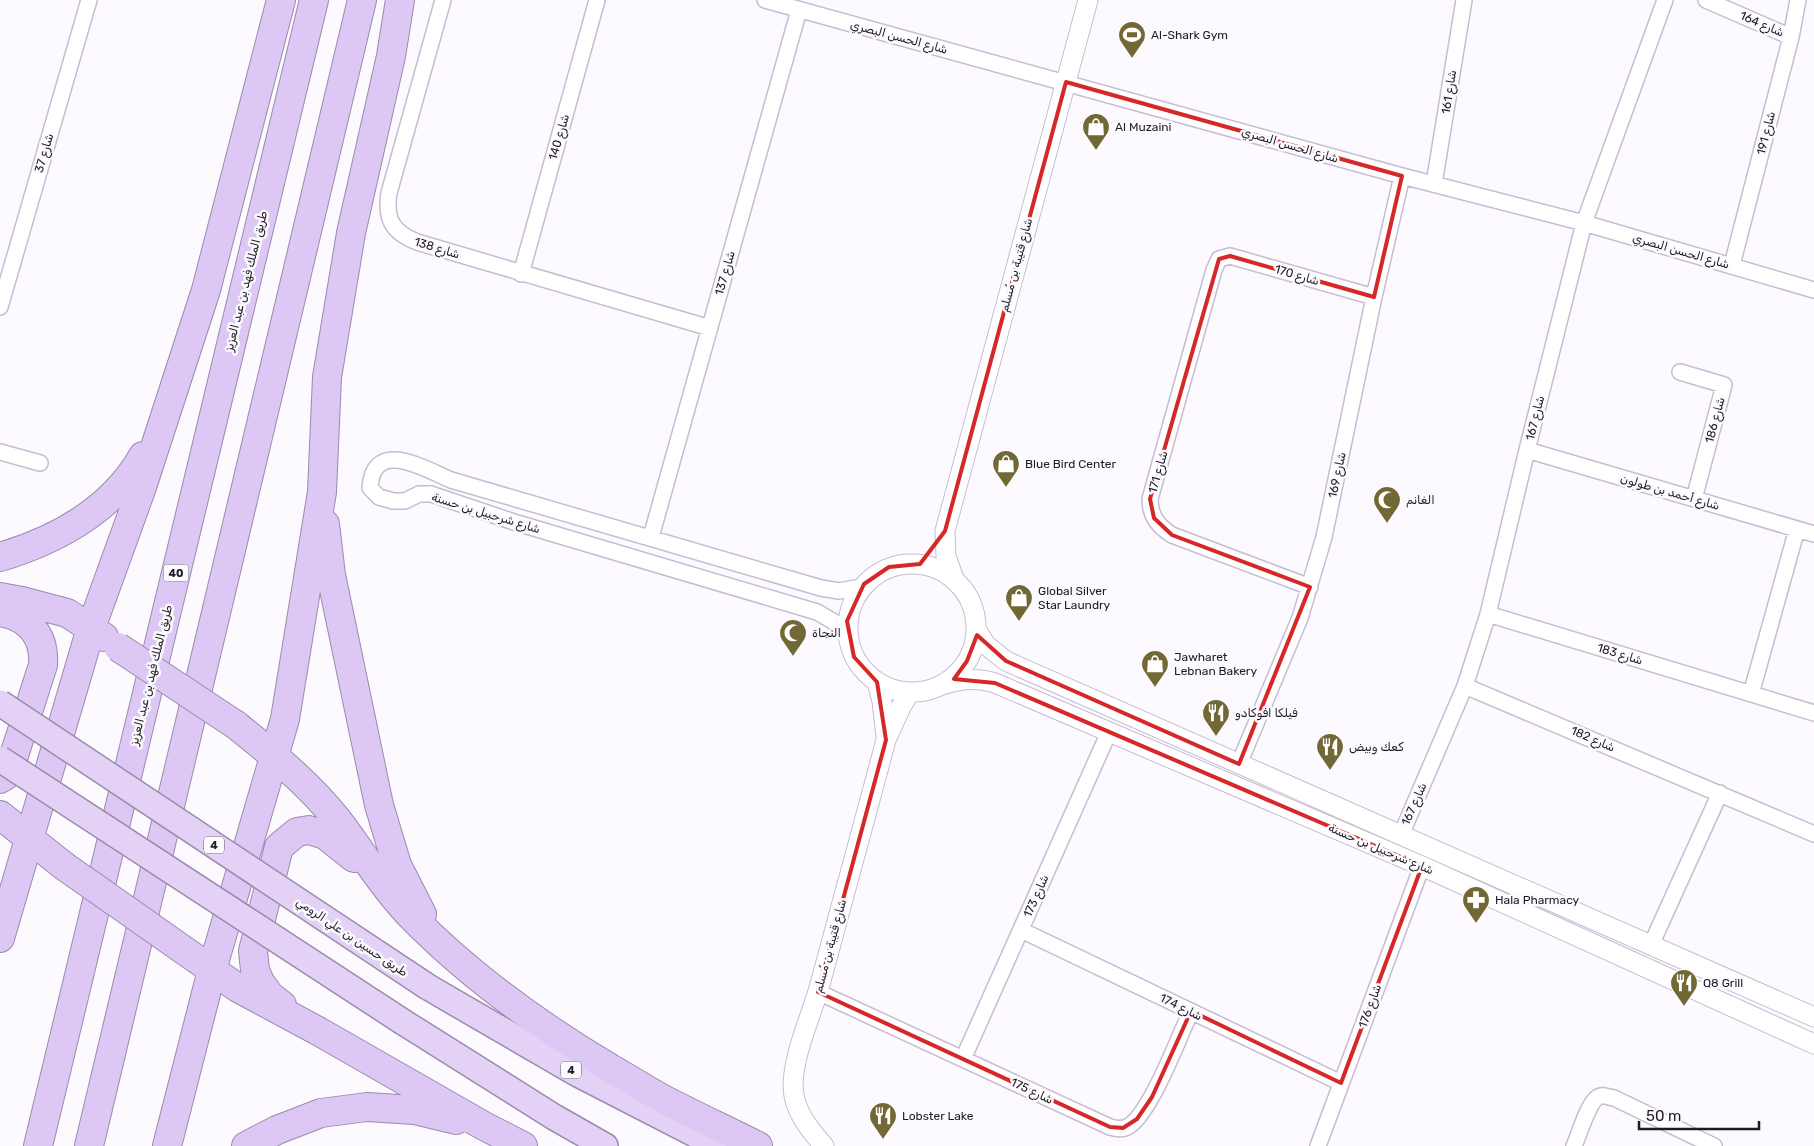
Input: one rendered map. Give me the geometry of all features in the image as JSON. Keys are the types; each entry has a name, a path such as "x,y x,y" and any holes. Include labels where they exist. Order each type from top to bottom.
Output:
{"highway":[{"path":"0,938 90,628 141,490 206,290 281,0"},
{"name":"طريق الملك فهد بن عبد العزيز","path":"38,1146 314,0"},
{"path":"89,1146 362,0"},
{"path":"167,1146 212,970 285,719 322,492 327,377 351,233 391,56 400,0"},
{"path":"0,557 28,548 60,533 87,516 113,496 140,462 172,393"},
{"path":"322,492 332,575 379,805 397,865 436,940"},
{"path":"0,597 22,600 67,613 236,725 298,777 337,819 378,878 409,914 503,998 581,1051 661,1098 758,1146"},
{"path":"0,612 15,615 28,623 39,637 44,658 10,771 0,779"},
{"name":"طريق حسين بن علي الرومي","path":"0,703 428,987 576,1073 718,1146"},
{"path":"0,759 403,1022 554,1117 605,1146"},
{"path":"0,815 64,866 238,988 523,1146"},
{"path":"318,1031 270,996 254,970 253,952 279,847 297,832 309,830 324,835 378,878"},
{"path":"246,1146 277,1130 320,1113 367,1107 414,1110 484,1126"}],"street":[{"name":"شارع 37","path":"0,307 89,0"},
{"name":"شارع 138","path":"443,0 389,193 388,212 395,228 408,239 521,274 710,328"},
{"name":"شارع 140","path":"521,274 597,0"},
{"name":"شارع الحسن البصري","path":"765,0 1402,176 1584,223 1814,290"},
{"name":"شارع قتيبة بن مُسلم","path":"954,579 946,556 945,531 1088,0"},
{"name":"شارع 161","path":"1434,184 1464,0"},
{"name":"شارع 167","path":"1401,835 1465,686 1488,614 1584,223 1665,0"},
{"name":"شارع 164","path":"1706,0 1791,37"},
{"name":"شارع 191","path":"1732,265 1791,37 1798,0"},
{"name":"شارع 137","path":"651,537 799,10"},
{"name":"شارع 169","path":"1239,764 1292,640 1310,587 1324,536 1374,297 1402,176"},
{"name":"شارع 170","path":"1219,259 1230,256 1374,297"},
{"name":"شارع 171","path":"1219,259 1214,270 1150,499 1150,509 1161,527 1172,535 1310,587"},
{"name":"شارع 186","path":"1680,372 1724,385 1694,498"},
{"name":"شارع أحمد بن طولون","path":"1527,450 1814,534"},
{"path":"0,452 40,463"},
{"name":"شارع شرحبيل بن حسنة","path":"847,634 836,623 817,612 527,525 431,494 419,494 399,501 379,497 370,488 371,478 376,467 385,460 397,460 410,463 451,480 821,588 839,591 861,587"},
{"path":"1751,694 1797,528"},
{"name":"شارع قتيبة بن مُسلم","path":"920,564 945,531"},
{"path":"904,563 920,564 935,568 954,579 973,607 976,629 975,641 967,662 952,678 932,689 910,692 898,691 877,682 860,666 852,651 847,634 850,608 861,587 875,574 889,567 904,563"},
{"name":"شارع 183","path":"1488,614 1814,713"},
{"name":"شارع شرحبيل بن حسنة","path":"976,629 992,651 1006,661 1814,1017"},
{"name":"شارع شرحبيل بن حسنة","path":"942,685 963,680 988,681 1422,866 1814,1044"},
{"name":"شارع قتيبة بن مُسلم","path":"877,682 885,720 886,740"},
{"name":"شارع 182","path":"1465,686 1814,834"},
{"name":"شارع قتيبة بن مُسلم","path":"824,1146 804,1123 794,1098 793,1088 796,1062 818,992 886,740 910,692"},
{"name":"شارع 173","path":"963,1059 1110,732"},
{"path":"1651,945 1720,793"},
{"name":"شارع 176","path":"1318,1146 1422,866"},
{"name":"شارع 174","path":"1021,930 1341,1083"},
{"name":"شارع 175","path":"818,992 1110,1127 1124,1128 1137,1119 1152,1097 1191,1011"},
{"path":"1574,1146 1591,1106 1596,1098 1603,1095 1614,1098 1714,1146"}],"highlighted area":[{"path":"1066,82 1402,176 1374,297 1230,256 1219,259 1150,499 1154,518 1172,535 1310,587 1239,764 1006,661 977,635 967,661 954,679 995,683 1422,866 1341,1083 1191,1011 1152,1097 1137,1119 1123,1128 1110,1127 818,992 886,740 877,682 854,657 847,621 864,584 889,567 920,564 945,531"}],"place":[{"name":"Al-Shark Gym","path":"1132,59"},
{"name":"Al Muzaini","path":"1096,151"},
{"name":"Blue Bird Center","path":"1006,488"},
{"name":"الغانم","path":"1387,524"},
{"name":"Global Silver Star Laundry","path":"1019,622"},
{"name":"النجاة","path":"793,657"},
{"name":"Jawharet Lebnan Bakery","path":"1155,688"},
{"name":"فيلكا افوكادو","path":"1216,737"},
{"name":"كعك وبيض","path":"1330,771"},
{"name":"Hala Pharmacy","path":"1476,924"},
{"name":"Q8 Grill","path":"1684,1007"},
{"name":"Lobster Lake","path":"883,1140"}]}
